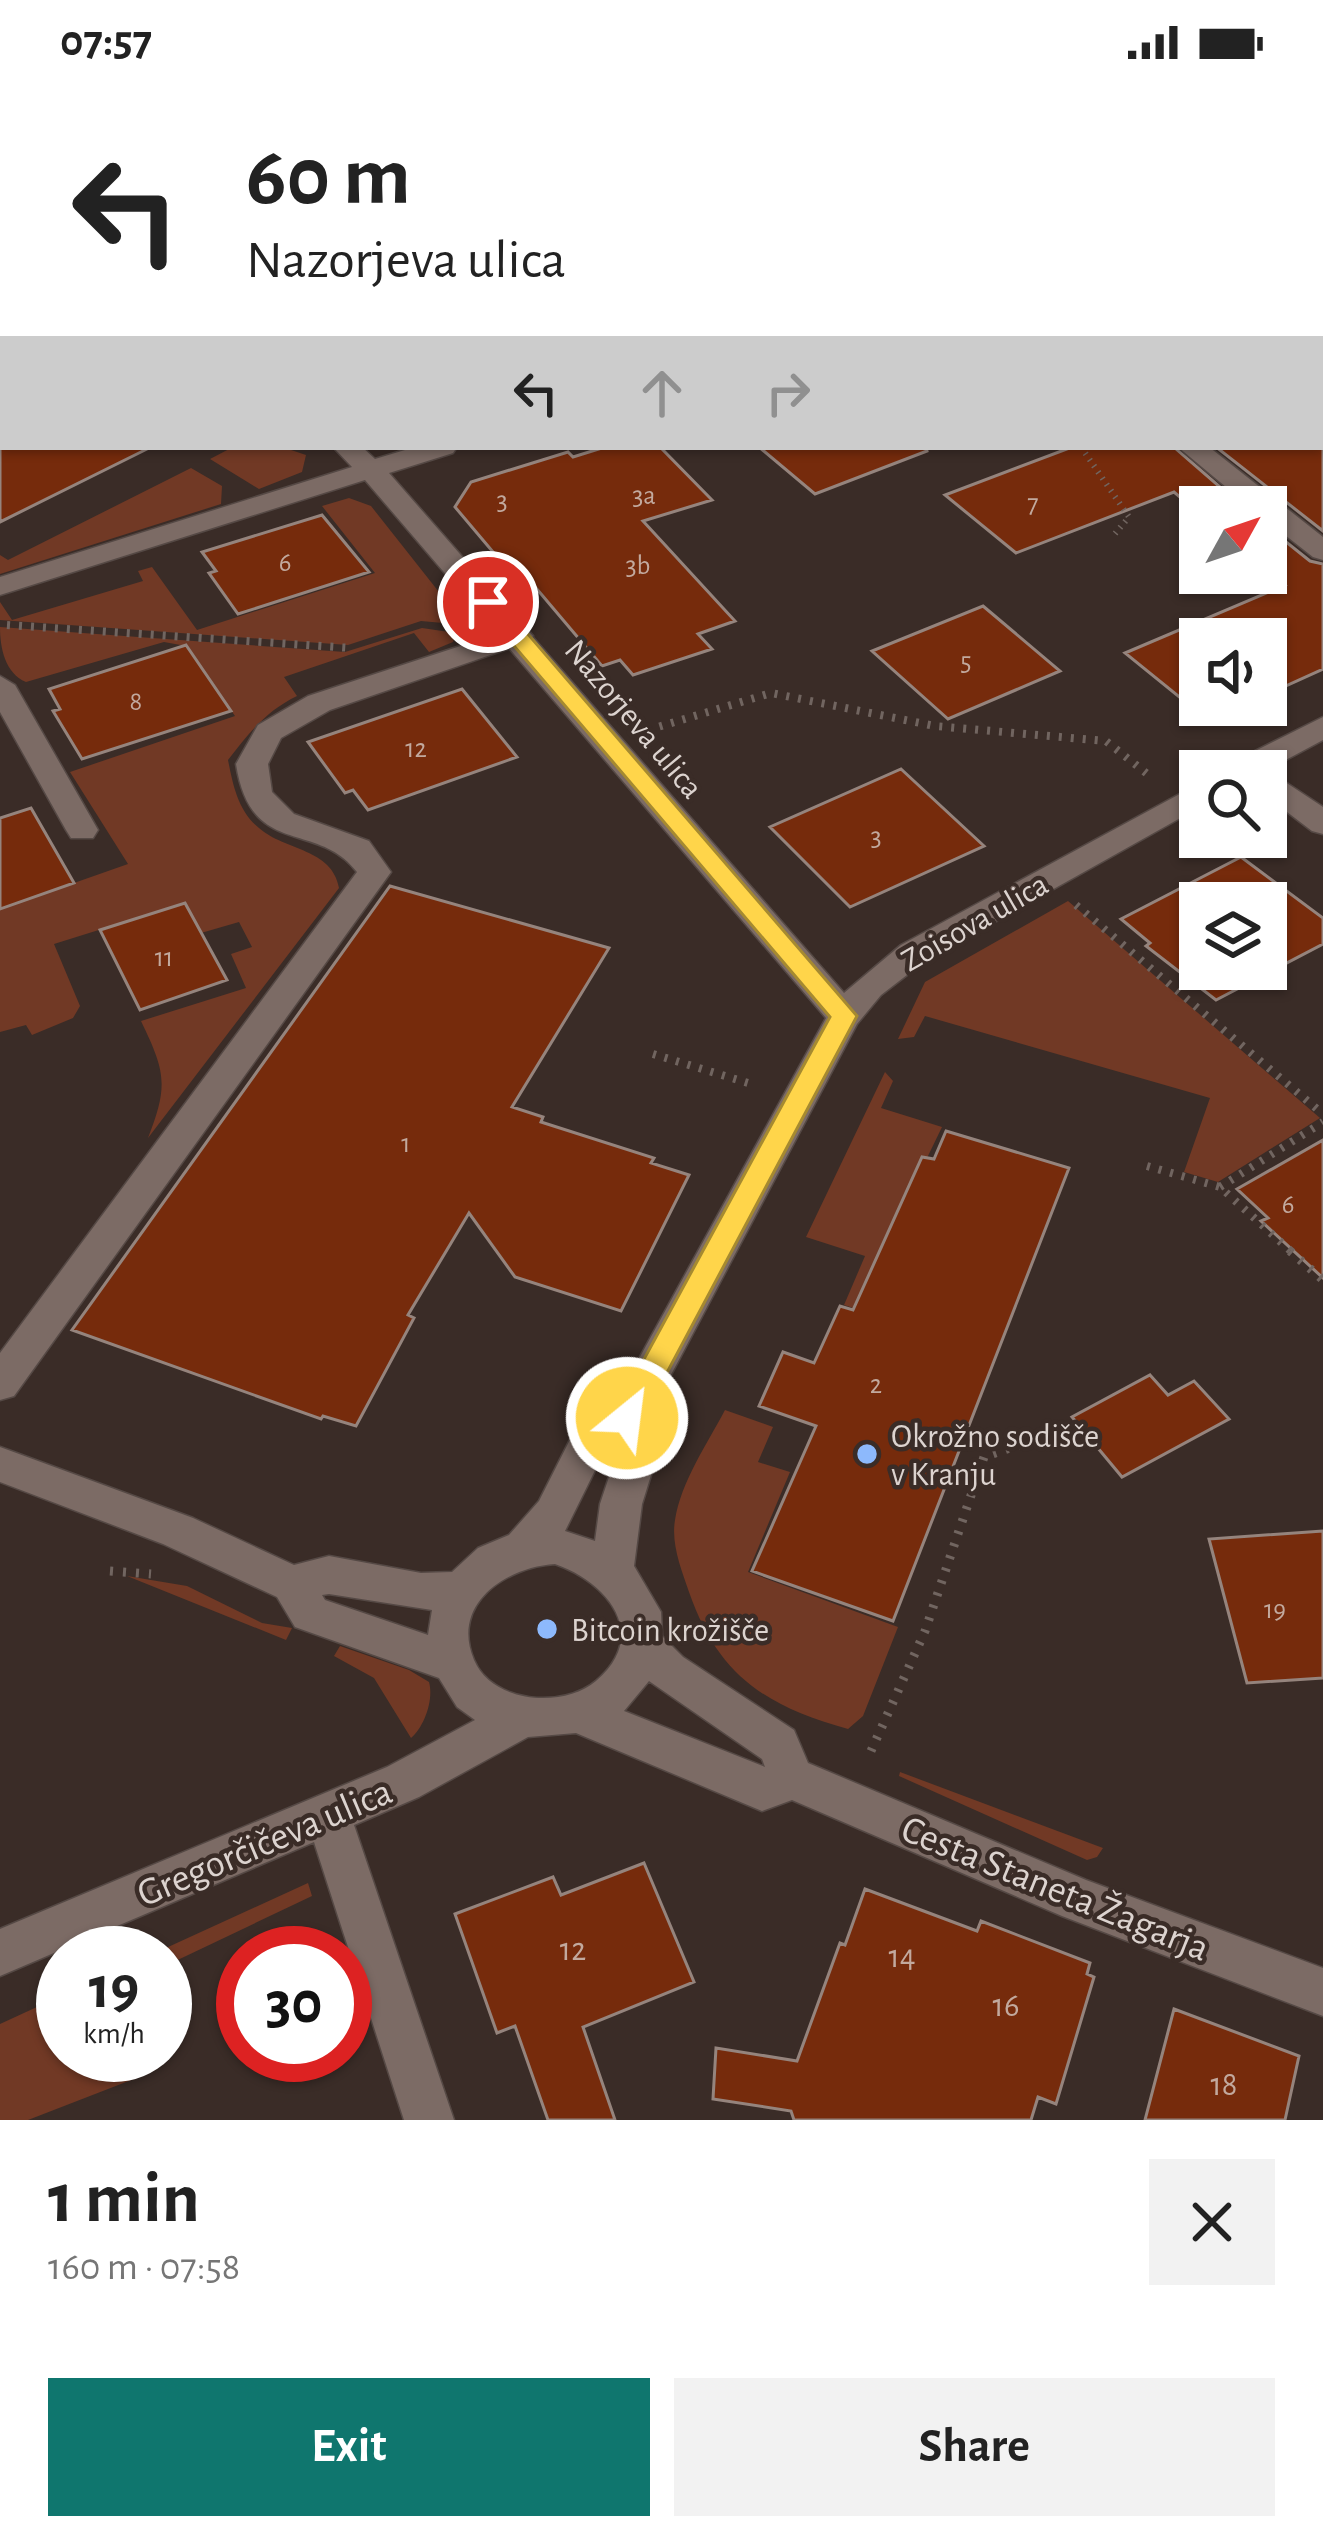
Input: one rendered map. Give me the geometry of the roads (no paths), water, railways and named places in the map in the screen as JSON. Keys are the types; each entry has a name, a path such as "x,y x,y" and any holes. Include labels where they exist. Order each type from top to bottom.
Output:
{"street":[{"path":"0,586 358,458 420,450"},
{"path":"1196,450 1323,551"},
{"name":"Nazorjeva ulica","path":"358,458 518,636 844,1016"},
{"path":"0,1384 375,872 357,849 283,821 257,795 251,764 269,732 319,703 518,636"},
{"path":"0,685 82,830"},
{"path":"1287,750 1323,727"},
{"name":"Zoisova ulica","path":"524,1548 554,1514 596,1428 627,1418 844,1016 869,986 913,953 1179,793"},
{"path":"1287,797 1323,823"},
{"path":"614,1568 621,1504 641,1443 627,1418"},
{"path":"0,1464 178,1531 292,1584 310,1614 454,1664"},
{"path":"554,1546 584,1551 614,1568 630,1588 641,1615 641,1644 631,1671 610,1695 577,1713 555,1718 523,1717 494,1708 473,1693 454,1664 448,1628 463,1590 495,1559 524,1548 554,1546"},
{"path":"292,1584 329,1576 421,1592 463,1590"},
{"path":"641,1644 668,1671 778,1745 792,1778"},
{"name":"Cesta Staneta Žagarja","path":"577,1713 762,1790 792,1778 1079,1900 1323,1992"},
{"name":"Gregorčičeva ulica","path":"0,1953 403,1782 523,1717"},
{"path":"328,1814 429,2120"}],"place":[{"name":"Okrožno sodišče v Kranju","path":"867,1454"},
{"name":"Bitcoin krožišče","path":"547,1629"}]}
